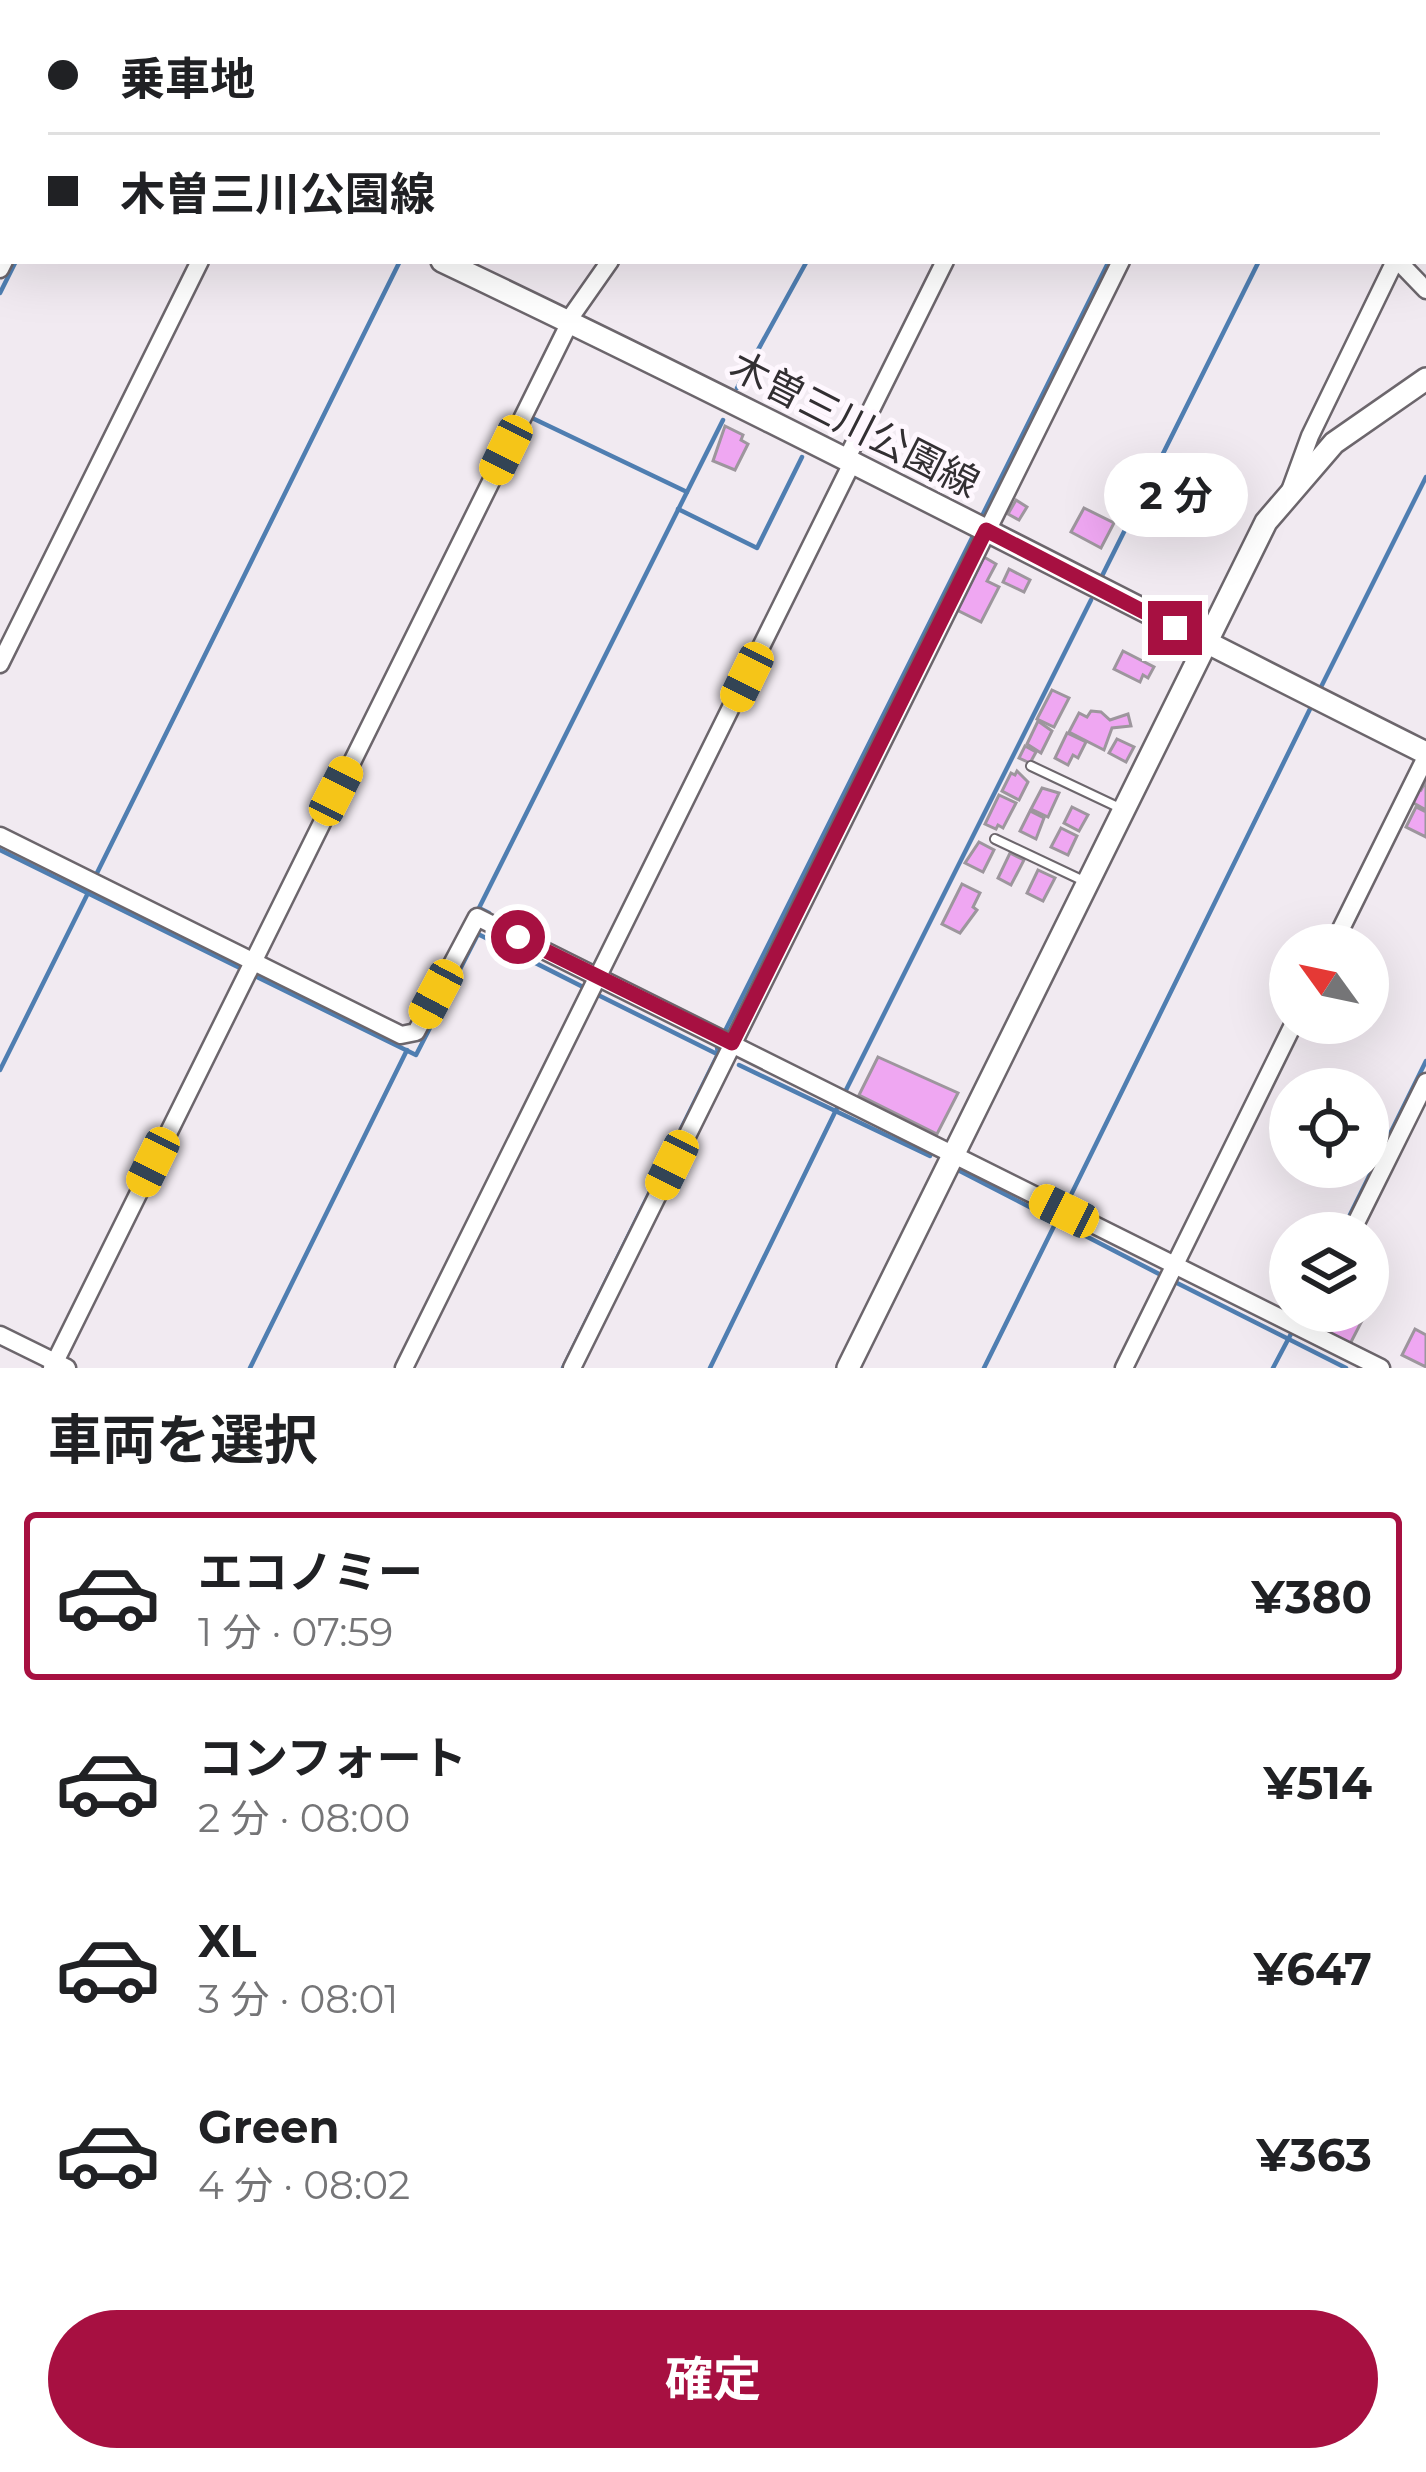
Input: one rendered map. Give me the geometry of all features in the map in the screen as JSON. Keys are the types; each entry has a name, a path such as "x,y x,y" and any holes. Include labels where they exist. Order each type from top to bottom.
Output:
{"street":[{"path":"0,664 199,264"},
{"name":"木曽三川公園線","path":"448,264 849,461 1426,755"},
{"path":"0,1335 58,1366 251,962 569,321 608,264"},
{"path":"404,1368 945,264"},
{"path":"572,1368 1119,264"},
{"path":"1291,489 1310,436 1396,264"},
{"path":"1400,264 1426,290"},
{"path":"848,1368 1266,523 1334,443 1426,379"},
{"path":"1343,924 1426,755"},
{"path":"0,836 400,1035 416,1032 477,917 1269,1312"},
{"path":"1124,1368 1284,1044"},
{"path":"1361,1212 1426,1082"},
{"path":"1309,1332 1381,1368"}],"lane":[{"path":"1031,766 1123,809"},
{"path":"995,839 1087,883"}],"building":[{"path":"725,426 743,435 741,440 748,444 735,470 713,461"},
{"path":"1016,500 1027,507 1019,520 1008,514"},
{"path":"1084,508 1114,523 1101,548 1071,532"},
{"path":"984,557 996,564 987,581 999,587 981,622 957,610"},
{"path":"1009,569 1030,580 1024,592 1003,582"},
{"path":"1123,651 1154,667 1148,678 1143,675 1140,682 1114,669"},
{"path":"1052,690 1069,698 1054,727 1037,719"},
{"path":"1091,711 1110,720 1128,714 1131,726 1112,728 1104,750 1069,732 1079,713 1087,717"},
{"path":"1038,721 1052,731 1041,753 1027,744"},
{"path":"1067,733 1086,742 1068,765 1055,758"},
{"path":"1117,739 1134,747 1126,762 1109,753"},
{"path":"1025,746 1036,752 1030,763 1019,758"},
{"path":"1017,771 1028,782 1019,800 1002,791"},
{"path":"1426,781 1426,810 1410,801"},
{"path":"1042,788 1059,793 1048,817 1031,809"},
{"path":"999,795 1016,803 1003,828 998,825 996,829 985,824"},
{"path":"1072,807 1088,815 1079,831 1064,823"},
{"path":"1416,807 1426,812 1426,837 1406,827"},
{"path":"1030,811 1044,818 1036,839 1020,831"},
{"path":"1061,828 1077,836 1068,855 1051,847"},
{"path":"979,842 994,850 983,872 965,863"},
{"path":"1010,853 1024,860 1011,885 998,878"},
{"path":"1038,870 1055,878 1043,901 1027,893"},
{"path":"962,884 980,893 973,907 977,910 960,933 942,924"},
{"path":"878,1057 958,1093 937,1134 859,1095"},
{"path":"1415,1329 1426,1335 1426,1367 1402,1355"},
{"path":"1325,1332 1356,1332 1350,1344"}],"waterway":[{"path":"0,293 14,264"},
{"path":"95,877 399,264"},
{"path":"737,388 805,264"},
{"path":"982,516 1108,264"},
{"path":"1101,578 1258,264"},
{"path":"530,417 687,492"},
{"path":"487,917 489,913 479,908 723,420"},
{"path":"678,509 757,548 802,457"},
{"path":"1319,691 1426,477"},
{"path":"723,1035 972,538"},
{"path":"844,1094 1091,600"},
{"path":"1067,1203 1310,709"},
{"path":"0,850 242,969"},
{"path":"0,1070 88,893"},
{"path":"253,975 416,1055 478,934 587,989"},
{"path":"598,995 717,1054"},
{"path":"563,1368 718,1054 717,1047"},
{"path":"250,1368 407,1050"},
{"path":"1351,1212 1426,1061"},
{"path":"739,1065 930,1156"},
{"path":"710,1368 838,1106"},
{"path":"956,1169 1161,1275"},
{"path":"984,1368 1056,1222"},
{"path":"1173,1281 1346,1368"},
{"path":"1273,1368 1292,1332"}],"route":[{"path":"518,937 732,1043 986,530 1175,628"}]}
